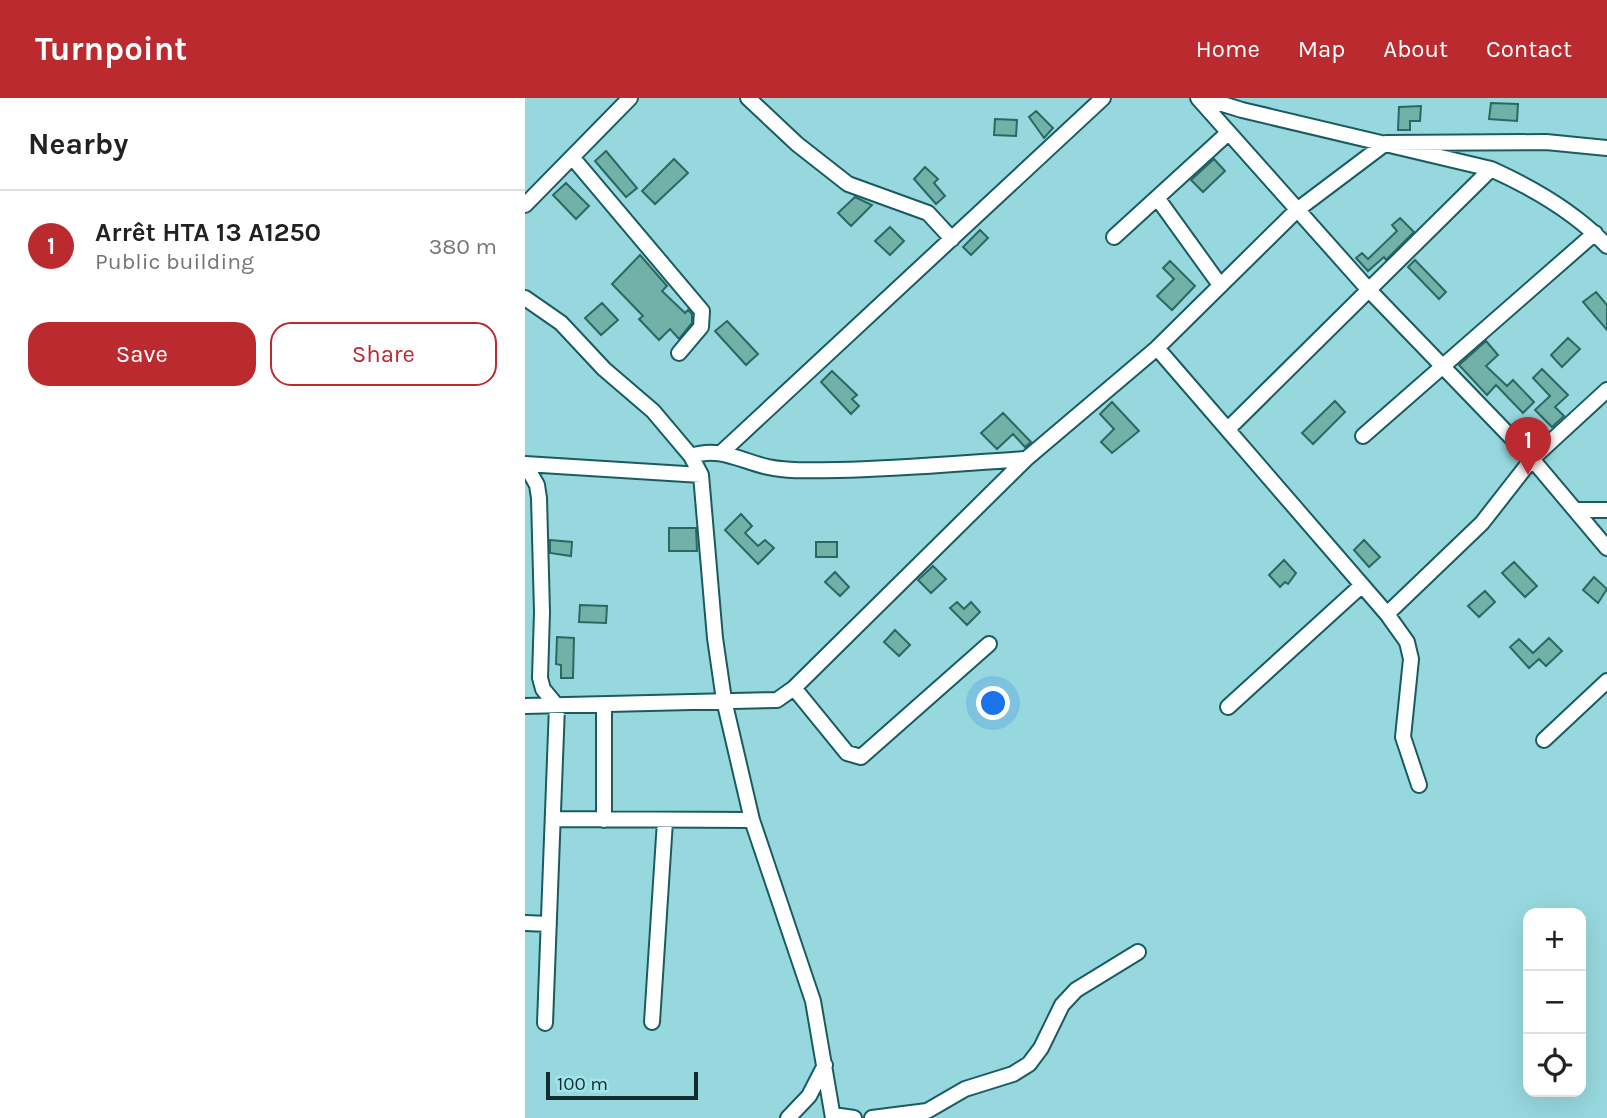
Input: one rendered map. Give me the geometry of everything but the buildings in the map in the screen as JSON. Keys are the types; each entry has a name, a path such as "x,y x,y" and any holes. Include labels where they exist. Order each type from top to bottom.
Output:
{"street":[{"path":"525,205 630,98"},
{"path":"748,98 797,144 848,184 928,213 952,239"},
{"path":"722,452 1103,98"},
{"path":"1200,98 1242,104 1491,169 1523,184 1595,233 1607,246"},
{"path":"1200,98 1297,211 1532,460 1607,548"},
{"path":"1114,237 1159,199 1228,133"},
{"path":"525,706 777,701 794,688 1026,459 1157,348 1297,211 1386,143 1546,142 1607,148"},
{"path":"572,157 702,311 701,327 679,353"},
{"path":"1229,428 1491,169"},
{"path":"1159,199 1220,285"},
{"path":"1363,436 1595,233"},
{"path":"525,298 561,323 604,369 653,411 691,456 701,475 715,638 724,700 752,820 813,1001 833,1116 854,1118"},
{"path":"1157,348 1229,428 1387,614 1407,642 1411,659 1403,737 1419,785"},
{"path":"1387,614 1482,523 1532,460 1607,390"},
{"path":"691,456 708,450 768,467 793,470 873,469 1026,459"},
{"path":"525,464 701,475"},
{"path":"525,464 537,485 539,498 542,612 540,678 543,689 557,706 555,819 545,1023"},
{"path":"1575,510 1607,510"},
{"path":"1228,707 1361,586"},
{"path":"794,688 847,753 861,757 989,644"},
{"path":"1545,740 1607,681"},
{"path":"604,705 604,820"},
{"path":"555,819 752,820"},
{"path":"652,1022 665,821"},
{"path":"525,923 549,924"},
{"path":"872,1118 927,1111 965,1089 1013,1074 1029,1064 1041,1048 1062,1005 1076,990 1138,952"},
{"path":"788,1118 809,1096 825,1065"}],"place":[{"name":"Arrêt HTA 13 A1250","path":"1528,475"}]}
